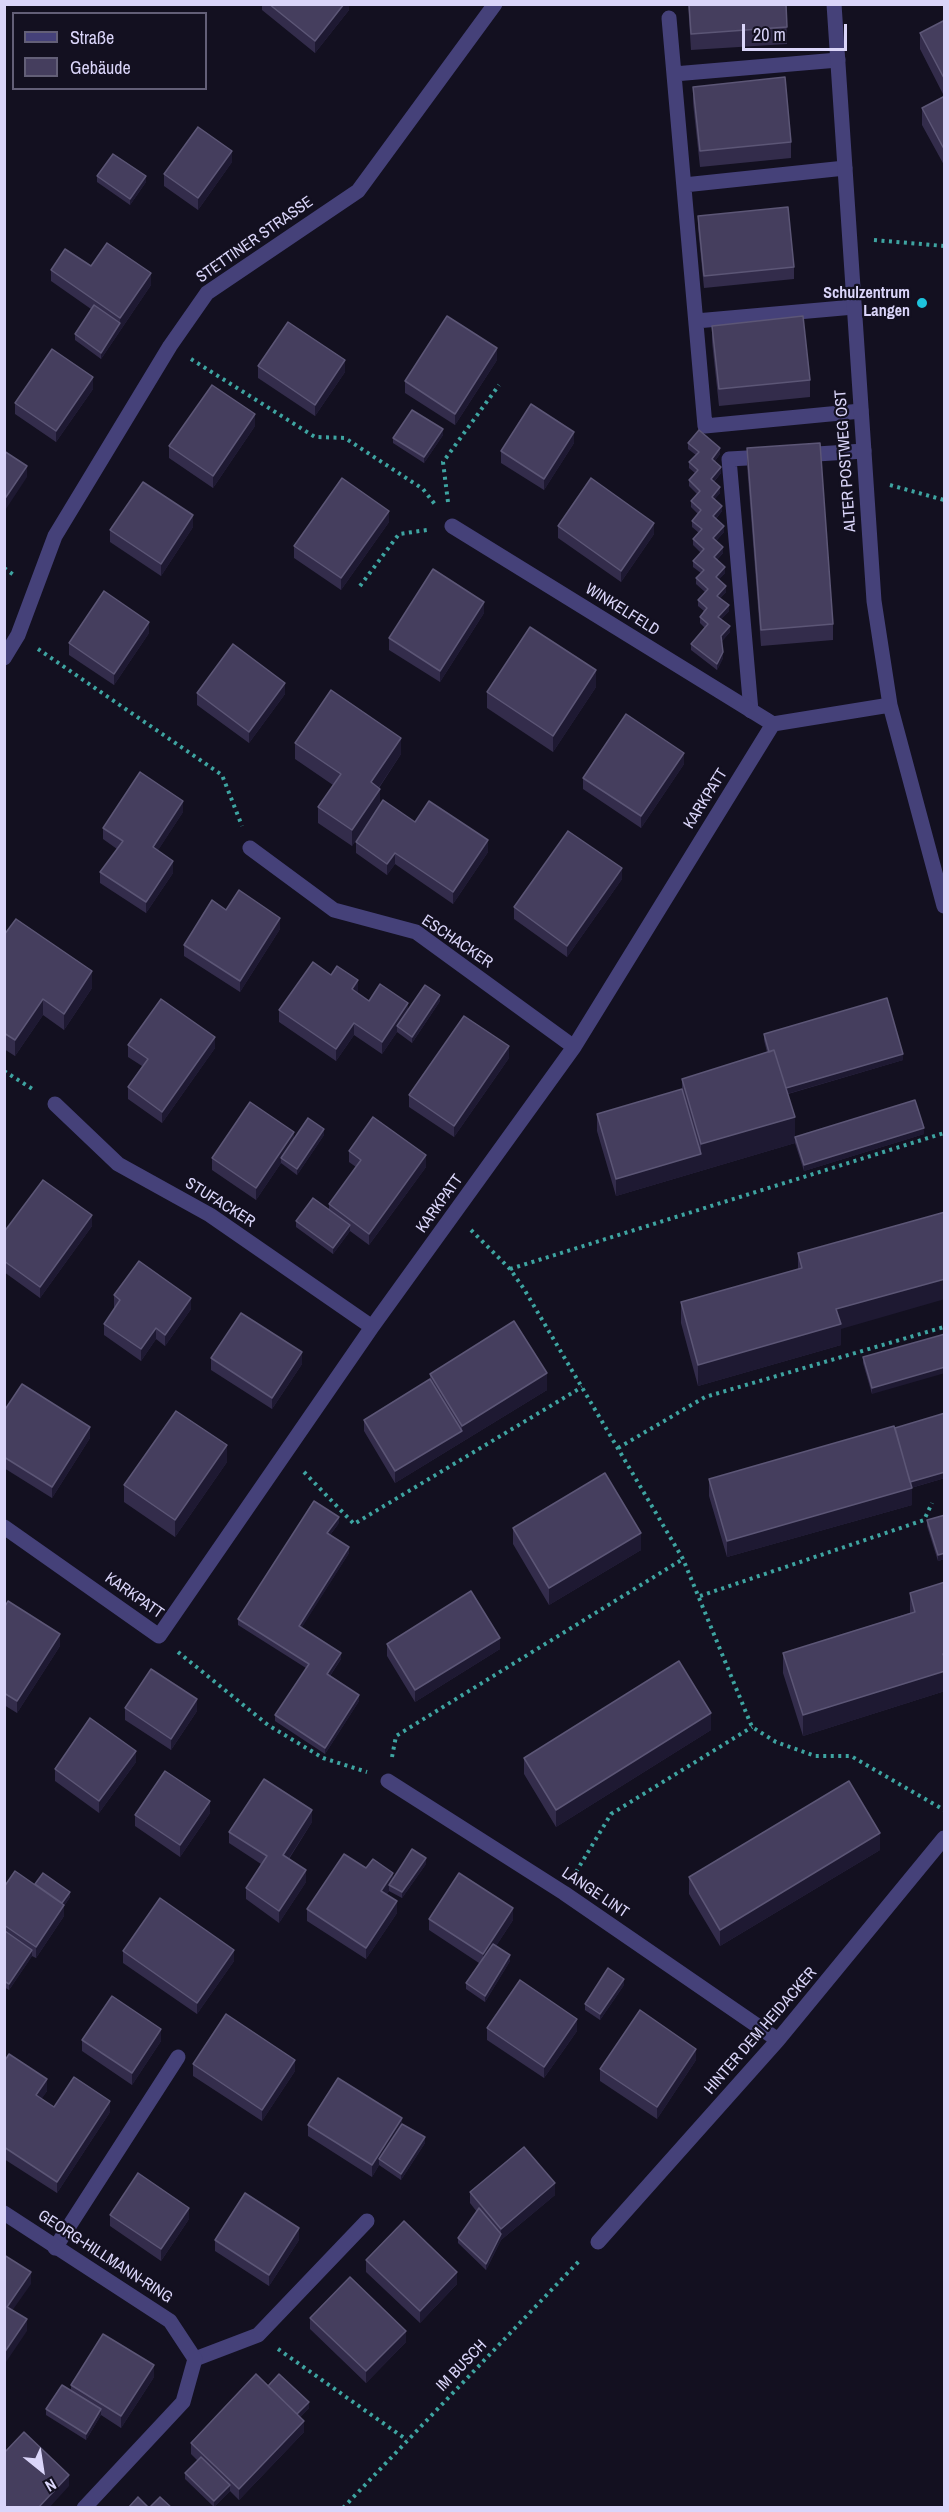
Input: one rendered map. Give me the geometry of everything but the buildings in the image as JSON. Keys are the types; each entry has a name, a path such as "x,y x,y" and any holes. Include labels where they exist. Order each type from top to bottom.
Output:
{"street":[{"name":"STETTINER STRASSE","path":"4,657 18,635 55,536 170,346 207,294 358,191 495,4"},
{"name":"ALTER POSTWEG OST","path":"834,4 874,601 890,705 945,906"},
{"path":"669,18 705,426 861,411"},
{"path":"674,74 838,60"},
{"path":"684,185 845,168"},
{"path":"696,321 854,307"},
{"path":"751,711 729,459 864,451"},
{"name":"WINKELFELD","path":"452,526 773,724"},
{"path":"773,724 890,705"},
{"name":"KARKPATT","path":"4,1527 159,1636 372,1327 574,1047 773,724"},
{"name":"ESCHACKER","path":"250,848 334,910 416,932 574,1047"},
{"name":"STUFACKER","path":"55,1104 118,1164 210,1215 372,1327"},
{"name":"LANGE LINT","path":"388,1781 564,1893 778,2040"},
{"name":"HINTER DEM HEIDACKER","path":"598,2242 778,2040 945,1838"},
{"path":"55,2248 178,2057"},
{"name":"GEORG-HILLMANN-RING","path":"4,2213 170,2321 195,2359"},
{"path":"84,2508 183,2402 195,2359 258,2335 367,2221"}],"path":[{"path":"850,239 945,246"},
{"path":"170,346 315,437 345,438 423,489 452,526"},
{"path":"452,526 443,462 499,385"},
{"path":"866,478 945,500"},
{"path":"360,586 399,534 452,526"},
{"path":"18,635 222,775 250,848"},
{"path":"4,1071 55,1104"},
{"path":"510,1269 945,1134"},
{"path":"455,1214 510,1269 683,1559 752,1727 776,1742 814,1756 851,1756 945,1810"},
{"path":"618,1448 705,1397 945,1327"},
{"path":"285,1452 354,1524 582,1387"},
{"path":"700,1596 924,1520 932,1503"},
{"path":"159,1636 268,1725 323,1758 388,1781 396,1736 683,1559"},
{"path":"564,1893 611,1814 752,1727"},
{"name":"IM BUSCH","path":"343,2508 598,2242"},
{"path":"258,2335 407,2440"}],"place":[{"name":"Schulzentrum Langen","path":"922,303"}]}
